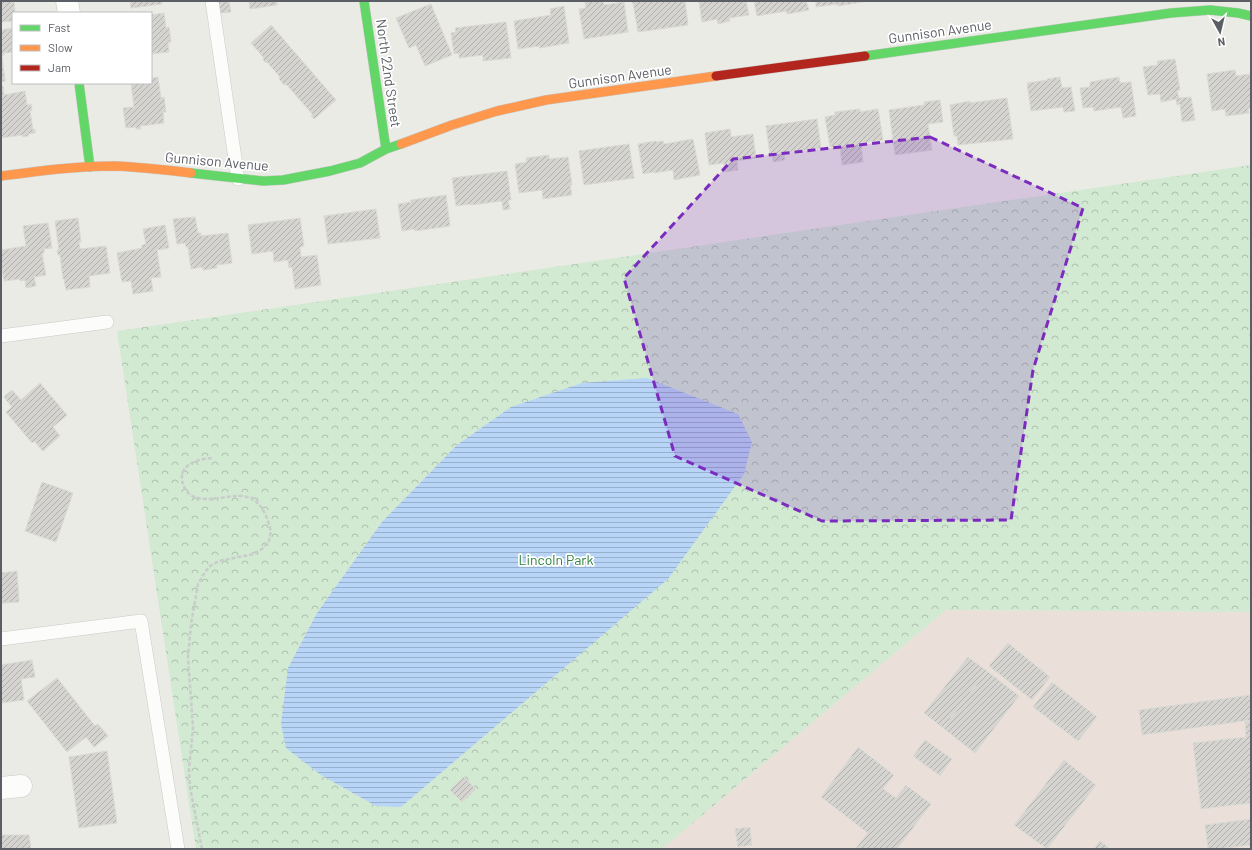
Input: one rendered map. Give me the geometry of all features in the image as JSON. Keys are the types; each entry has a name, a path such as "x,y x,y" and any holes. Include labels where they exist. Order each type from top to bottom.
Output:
{"street":[{"path":"67,1 69,12"},
{"name":"North 22nd Street","path":"364,1 386,149"},
{"name":"Gunnison Avenue","path":"1,176 90,167 131,167 193,173 238,180 283,180 330,171 360,163 386,149 452,125 497,111 546,100 1171,13 1210,10 1251,16"},
{"path":"79,84 90,167"}],"lane":[{"path":"212,1 238,180"},
{"path":"1,336 107,322"},
{"path":"1,639 141,621 178,849"}],"path":[{"path":"202,849 188,770 193,727 188,658 191,624 198,584 210,566 219,561 254,554 262,549 269,541 271,531 268,518 253,498 240,496 201,499 193,496 185,490 182,480 183,472 188,466 198,460 212,458"}],"highlighted area":[{"path":"930,137 1083,208 1033,370 1011,520 822,521 675,456 624,278 733,159"}],"shaded area":[{"path":"946,610 1251,612 1251,849 662,849"}],"green space":[{"name":"Lincoln Park","path":"1251,165 1251,612 946,610 662,849 196,849 117,331"}],"water":[{"path":"647,378 738,414 752,442 744,474 668,579 401,807 376,806 321,775 286,748 281,724 288,668 317,613 382,522 457,445 511,407 582,383"}],"building":[{"path":"1,1 14,1 15,12 12,12 12,21 1,22"},
{"path":"130,1 162,1 162,4 131,8"},
{"path":"217,1 229,1 231,12 219,13"},
{"path":"249,1 277,1 277,5 250,9"},
{"path":"585,1 603,1 604,5 624,2 628,32 584,39 579,9 586,8"},
{"path":"632,1 685,1 688,25 638,32"},
{"path":"699,1 746,1 749,15 729,18 730,21 718,24 717,19 702,22"},
{"path":"754,1 806,1 809,10 787,14 786,11 757,16"},
{"path":"816,1 868,1 838,6 837,4 816,7"},
{"path":"431,4 452,55 425,66 416,45 409,48 396,18"},
{"path":"564,6 569,43 539,48 539,46 518,49 514,21 551,15 550,9"},
{"path":"164,13 166,28 169,27 171,42 168,42 169,52 152,54 152,15"},
{"path":"506,22 511,58 483,61 483,55 459,58 459,53 454,54 451,33 456,32 455,28"},
{"path":"271,25 336,100 314,119 311,116 313,115 286,84 284,85 279,79 280,77 267,62 266,63 263,60 264,58 251,43"},
{"path":"12,28 12,52 4,53 2,56 5,81 1,82 1,30"},
{"path":"1175,59 1180,90 1177,91 1179,98 1191,97 1195,120 1182,122 1180,104 1177,105 1176,99 1161,102 1160,94 1148,95 1143,67 1158,65 1157,61"},
{"path":"1235,70 1236,76 1250,74 1251,108 1248,108 1249,113 1226,116 1225,109 1212,111 1207,74"},
{"path":"158,77 161,98 164,97 166,112 163,112 164,123 140,126 141,129 136,129 136,127 126,128 123,108 134,107 131,84 152,84 152,78"},
{"path":"1060,77 1062,88 1071,87 1075,111 1064,112 1063,107 1031,111 1027,83"},
{"path":"1119,77 1120,83 1131,82 1136,116 1123,118 1121,107 1094,111 1093,107 1083,108 1080,88 1090,87 1090,82"},
{"path":"1,86 3,86 4,95 25,91 27,105 31,104 32,110 30,111 33,130 35,129 35,133 28,134 28,136 23,137 22,135 1,138"},
{"path":"1007,98 1013,139 958,145 957,136 954,136 950,105 970,101 970,103"},
{"path":"940,100 943,122 928,124 932,150 895,155 889,110 924,105 924,102"},
{"path":"860,109 860,112 878,109 883,140 861,143 863,162 842,165 840,146 830,147 825,117 835,115 835,112"},
{"path":"817,119 821,148 784,153 785,160 773,162 772,155 770,155 766,126"},
{"path":"730,129 731,137 753,134 756,158 737,161 738,170 725,172 724,163 709,165 705,133"},
{"path":"693,139 700,175 674,180 673,170 643,174 638,144 663,141 664,144"},
{"path":"629,144 634,178 584,185 579,151"},
{"path":"549,155 549,159 568,157 572,195 543,199 542,190 519,193 515,164 527,162 526,158"},
{"path":"507,171 511,200 508,200 510,209 503,210 502,201 456,206 452,178"},
{"path":"446,195 450,226 415,231 414,229 402,231 398,204 411,202 411,200"},
{"path":"376,209 380,238 328,244 324,216"},
{"path":"195,217 198,233 201,233 201,236 228,233 232,263 216,265 217,268 203,270 202,267 191,269 188,247 186,247 185,243 177,244 173,219"},
{"path":"78,218 81,242 79,242 80,249 106,246 110,273 89,276 90,287 66,290 60,255 58,255 57,250 59,250 55,221"},
{"path":"300,218 304,246 300,247 301,257 317,255 321,285 295,289 292,267 289,268 288,260 274,262 273,251 252,254 248,225"},
{"path":"48,223 52,248 44,249 44,253 42,253 46,275 34,277 36,286 26,288 25,280 20,281 20,279 4,281 1,250 26,246 23,226"},
{"path":"165,225 169,248 157,250 161,277 151,278 153,291 133,294 131,281 122,282 117,253 142,248 142,245 146,244 143,229"},
{"path":"40,383 67,415 53,427 60,436 43,451 34,441 32,443 6,412 12,407 4,397 12,390 21,400"},
{"path":"42,482 73,493 56,542 25,531"},
{"path":"17,571 19,602 1,603 1,573"},
{"path":"1008,643 1050,677 1032,700 989,666"},
{"path":"968,657 987,671 943,728 924,713"},
{"path":"32,660 35,677 21,679 24,700 1,703 1,665"},
{"path":"987,671 1019,696 975,753 943,728"},
{"path":"57,678 95,726 98,724 108,736 94,747 86,737 67,752 27,701"},
{"path":"1052,682 1097,717 1078,741 1033,707"},
{"path":"1251,695 1251,720 1142,735 1139,710"},
{"path":"1251,721 1251,803 1201,809 1193,743 1246,737 1245,722"},
{"path":"925,740 952,759 940,776 913,756"},
{"path":"858,747 894,775 883,789 896,798 906,785 931,804 897,849 855,849 868,833 821,797"},
{"path":"107,751 117,823 79,828 69,757"},
{"path":"1064,760 1096,785 1047,849 1014,825"},
{"path":"464,777 476,789 462,802 450,790"},
{"path":"1251,819 1251,845 1208,849 1205,825"},
{"path":"750,827 752,845 738,847 735,829"},
{"path":"1,835 29,835 31,849 1,849"},
{"path":"1100,841 1110,849 1094,849"}],"traffic: fast":[{"path":"364,1 386,149"},
{"path":"865,56 1171,13 1210,10 1251,16"},
{"path":"79,84 90,167"},
{"path":"191,173 263,181 283,180 330,171 360,163 386,149 401,144"}],"traffic: slow":[{"path":"401,144 452,125 497,111 546,100 716,76"},
{"path":"1,176 100,166 143,168 191,173"}],"traffic: jam":[{"path":"716,76 865,56"}]}
